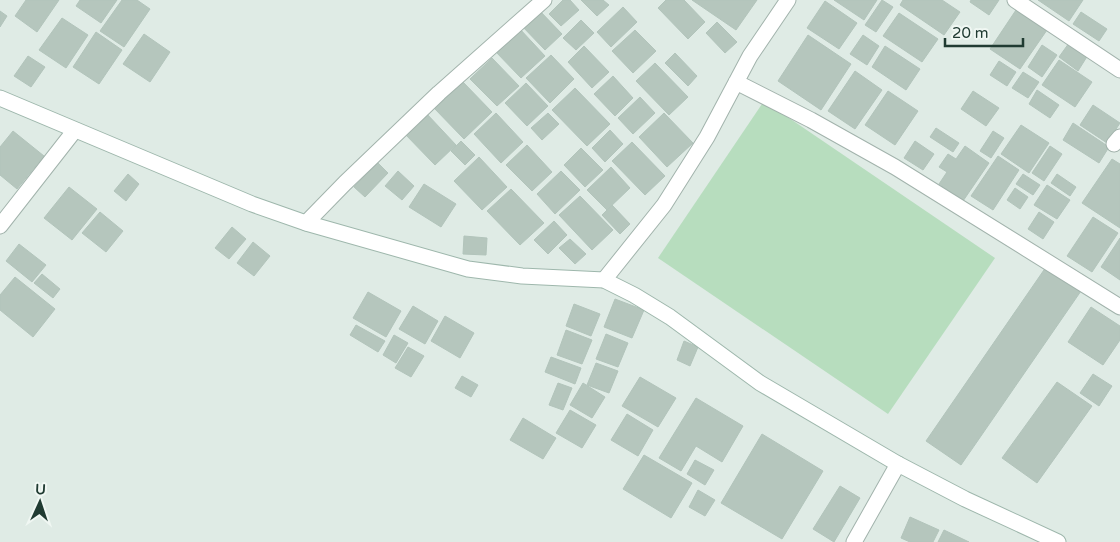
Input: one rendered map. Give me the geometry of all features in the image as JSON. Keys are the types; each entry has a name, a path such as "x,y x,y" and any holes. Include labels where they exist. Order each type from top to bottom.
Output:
{"street":[{"path":"306,223 439,93 544,0"},
{"path":"604,280 664,205 707,137 750,56 788,0"},
{"path":"1015,0 1120,70"},
{"path":"736,82 811,120 895,167 1120,307"},
{"path":"0,98 252,204 306,223 468,269 522,276 604,280 634,295 670,317 760,383 898,464 965,499 1058,542"},
{"path":"0,226 75,130"},
{"path":"854,542 898,464"}],"green space":[{"path":"764,101 995,258 888,414 658,258"}],"building":[{"path":"26,0 59,0 37,32 15,16"},
{"path":"80,0 117,0 101,23 76,6"},
{"path":"122,0 137,0 150,9 124,47 100,31"},
{"path":"563,0 570,0 579,10 561,26 549,14"},
{"path":"581,0 603,0 609,5 597,16"},
{"path":"666,0 684,0 705,22 688,39 658,8"},
{"path":"692,0 757,0 736,30"},
{"path":"834,0 877,0 864,20"},
{"path":"882,0 893,7 876,32 865,25"},
{"path":"903,0 942,0 960,12 944,35 900,5"},
{"path":"971,0 999,0 989,15 970,2"},
{"path":"1038,0 1083,0 1069,21"},
{"path":"825,1 857,23 839,49 807,28"},
{"path":"623,7 637,22 611,47 597,32"},
{"path":"538,9 562,34 545,50 521,25"},
{"path":"1016,10 1047,30 1020,69 990,49"},
{"path":"0,11 7,16 0,27"},
{"path":"1081,12 1107,29 1099,41 1073,24"},
{"path":"899,13 938,39 922,62 883,36"},
{"path":"62,18 88,35 66,68 39,50"},
{"path":"581,20 594,33 576,50 563,38"},
{"path":"717,22 737,42 725,53 706,33"},
{"path":"519,28 545,56 521,78 495,51"},
{"path":"635,30 656,51 633,73 612,51"},
{"path":"96,32 122,50 99,84 73,67"},
{"path":"144,34 170,52 150,82 123,64"},
{"path":"808,35 851,64 821,110 778,81"},
{"path":"863,35 879,46 867,65 850,54"},
{"path":"1069,43 1088,55 1078,71 1059,57"},
{"path":"1042,45 1057,55 1042,77 1028,67"},
{"path":"584,46 609,72 592,88 568,62"},
{"path":"885,46 920,69 906,90 872,67"},
{"path":"675,53 697,76 688,86 665,63"},
{"path":"551,55 574,79 550,103 526,78"},
{"path":"28,56 45,67 31,87 14,76"},
{"path":"492,58 519,86 497,106 470,79"},
{"path":"1059,60 1092,82 1075,107 1042,85"},
{"path":"999,61 1016,72 1007,86 990,75"},
{"path":"655,63 688,97 669,115 636,81"},
{"path":"855,71 882,90 855,129 828,111"},
{"path":"1023,72 1039,82 1028,98 1012,88"},
{"path":"613,76 633,98 615,116 594,94"},
{"path":"462,81 492,112 464,139 434,108"},
{"path":"526,83 548,106 527,126 505,103"},
{"path":"575,88 610,124 587,146 552,110"},
{"path":"1037,90 1059,105 1050,118 1029,104"},
{"path":"888,91 918,111 895,145 865,125"},
{"path":"973,91 999,108 986,126 961,109"},
{"path":"640,97 655,113 633,134 618,118"},
{"path":"1093,105 1120,123 1107,143 1080,125"},
{"path":"426,113 456,145 435,165 404,133"},
{"path":"496,113 523,142 501,163 474,134"},
{"path":"548,113 559,124 542,140 531,128"},
{"path":"664,113 693,143 667,167 639,137"},
{"path":"1073,123 1109,147 1099,163 1063,140"},
{"path":"1021,125 1049,143 1029,173 1001,154"},
{"path":"936,128 959,143 953,152 930,137"},
{"path":"610,130 623,144 605,162 592,148"},
{"path":"13,131 44,156 17,189 0,175 0,147"},
{"path":"993,131 1004,138 991,158 980,151"},
{"path":"461,141 475,155 465,165 451,151"},
{"path":"915,141 934,154 923,170 904,158"},
{"path":"632,142 665,176 645,195 612,161"},
{"path":"527,145 552,172 532,191 506,165"},
{"path":"965,146 989,163 963,201 939,184 947,172 939,167 948,154 956,159"},
{"path":"1050,146 1062,154 1044,181 1032,173"},
{"path":"581,148 603,170 585,187 564,165"},
{"path":"998,156 1019,170 993,210 971,196"},
{"path":"479,157 507,187 482,210 454,181"},
{"path":"1112,159 1120,164 1120,228 1082,203"},
{"path":"378,163 388,173 365,197 354,187"},
{"path":"611,167 630,188 607,210 587,190"},
{"path":"398,171 414,186 402,200 385,186"},
{"path":"561,171 580,190 555,214 537,194"},
{"path":"128,174 139,184 126,201 114,191"},
{"path":"1023,174 1040,185 1033,195 1016,184"},
{"path":"1057,174 1076,187 1070,196 1051,183"},
{"path":"424,184 456,204 441,227 409,207"},
{"path":"1047,185 1070,200 1057,219 1034,205"},
{"path":"69,187 97,209 72,240 44,218"},
{"path":"1015,188 1028,197 1020,209 1007,200"},
{"path":"511,189 544,223 520,245 487,211"},
{"path":"580,196 613,230 592,250 559,215"},
{"path":"612,205 630,224 620,234 602,215"},
{"path":"100,212 123,231 106,252 82,233"},
{"path":"1039,212 1054,222 1043,239 1028,229"},
{"path":"1093,217 1118,233 1092,272 1067,256"},
{"path":"554,221 567,235 548,254 534,240"},
{"path":"232,227 246,239 229,259 215,248"},
{"path":"464,236 487,238 486,255 463,254"},
{"path":"1120,238 1120,280 1101,267"},
{"path":"570,239 586,254 575,264 559,248"},
{"path":"253,242 270,256 254,276 237,263"},
{"path":"19,244 46,265 32,282 6,261"},
{"path":"1046,267 1081,291 961,465 926,441"},
{"path":"42,274 60,289 53,298 34,283"},
{"path":"15,277 55,309 33,337 0,310 0,295"},
{"path":"368,292 401,311 386,337 353,318"},
{"path":"615,299 644,310 632,338 604,327"},
{"path":"574,304 600,314 591,336 566,326"},
{"path":"413,306 438,321 425,344 399,329"},
{"path":"1091,307 1120,326 1120,340 1103,365 1068,342"},
{"path":"445,316 474,333 460,358 431,341"},
{"path":"356,325 385,341 378,352 350,335"},
{"path":"566,330 592,340 582,364 557,355"},
{"path":"606,334 628,343 618,367 596,359"},
{"path":"394,335 408,343 396,363 383,355"},
{"path":"684,341 698,347 690,366 677,360"},
{"path":"408,347 424,356 411,377 395,368"},
{"path":"551,357 581,368 575,384 545,372"},
{"path":"596,363 618,371 609,393 587,385"},
{"path":"1093,374 1112,386 1099,406 1080,393"},
{"path":"462,376 478,385 471,397 455,388"},
{"path":"640,377 676,398 658,427 622,406"},
{"path":"1057,382 1092,406 1037,483 1002,458"},
{"path":"558,383 572,388 563,410 549,405"},
{"path":"583,383 605,397 592,418 570,405"},
{"path":"696,398 743,426 722,462 696,446 681,471 659,458"},
{"path":"570,410 596,425 582,448 556,433"},
{"path":"627,414 653,430 638,456 611,440"},
{"path":"523,418 556,438 543,459 510,440"},
{"path":"762,434 823,471 782,539 721,503"},
{"path":"644,455 692,483 671,518 623,489"},
{"path":"695,460 714,470 705,485 687,474"},
{"path":"840,486 860,498 834,542 813,529"},
{"path":"698,490 715,500 705,516 689,507"},
{"path":"910,517 939,530 933,542 910,542 901,538"},
{"path":"944,530 969,542 938,542"}]}
